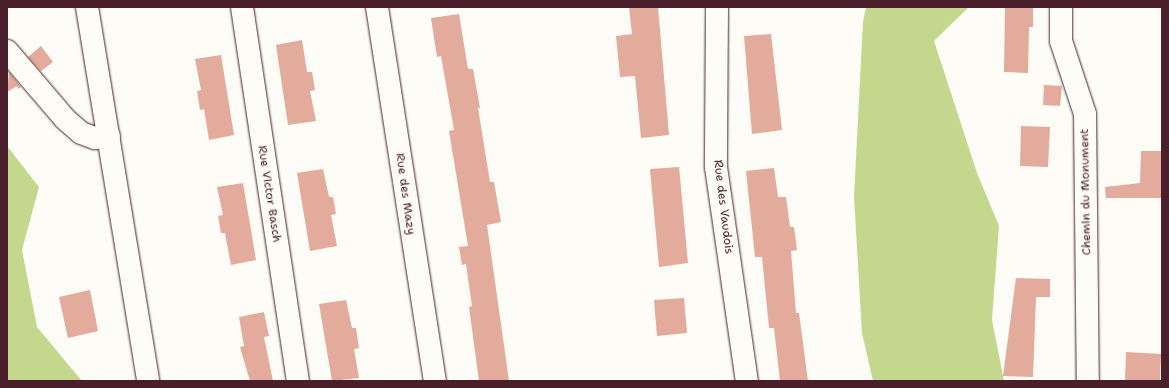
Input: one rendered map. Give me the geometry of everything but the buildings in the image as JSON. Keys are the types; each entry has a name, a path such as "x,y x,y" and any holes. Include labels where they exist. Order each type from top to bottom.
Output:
{"street":[{"path":"87,7 109,136 118,208 148,381"},
{"name":"Rue Victor Basch","path":"242,7 298,381"},
{"name":"Rue des Mazy","path":"377,7 435,381"},
{"name":"Rue des Vaudois","path":"717,7 716,167 747,381"},
{"name":"Chemin du Monument","path":"1061,7 1061,41 1085,114 1088,381"},
{"path":"7,51 65,119 81,134 95,138 109,136"}],"green space":[{"path":"866,7 969,7 934,41 977,173 999,226 992,320 1004,381 873,381 862,333 854,197 863,22"},
{"path":"7,146 39,187 22,250 37,327 82,381 7,381"}]}
